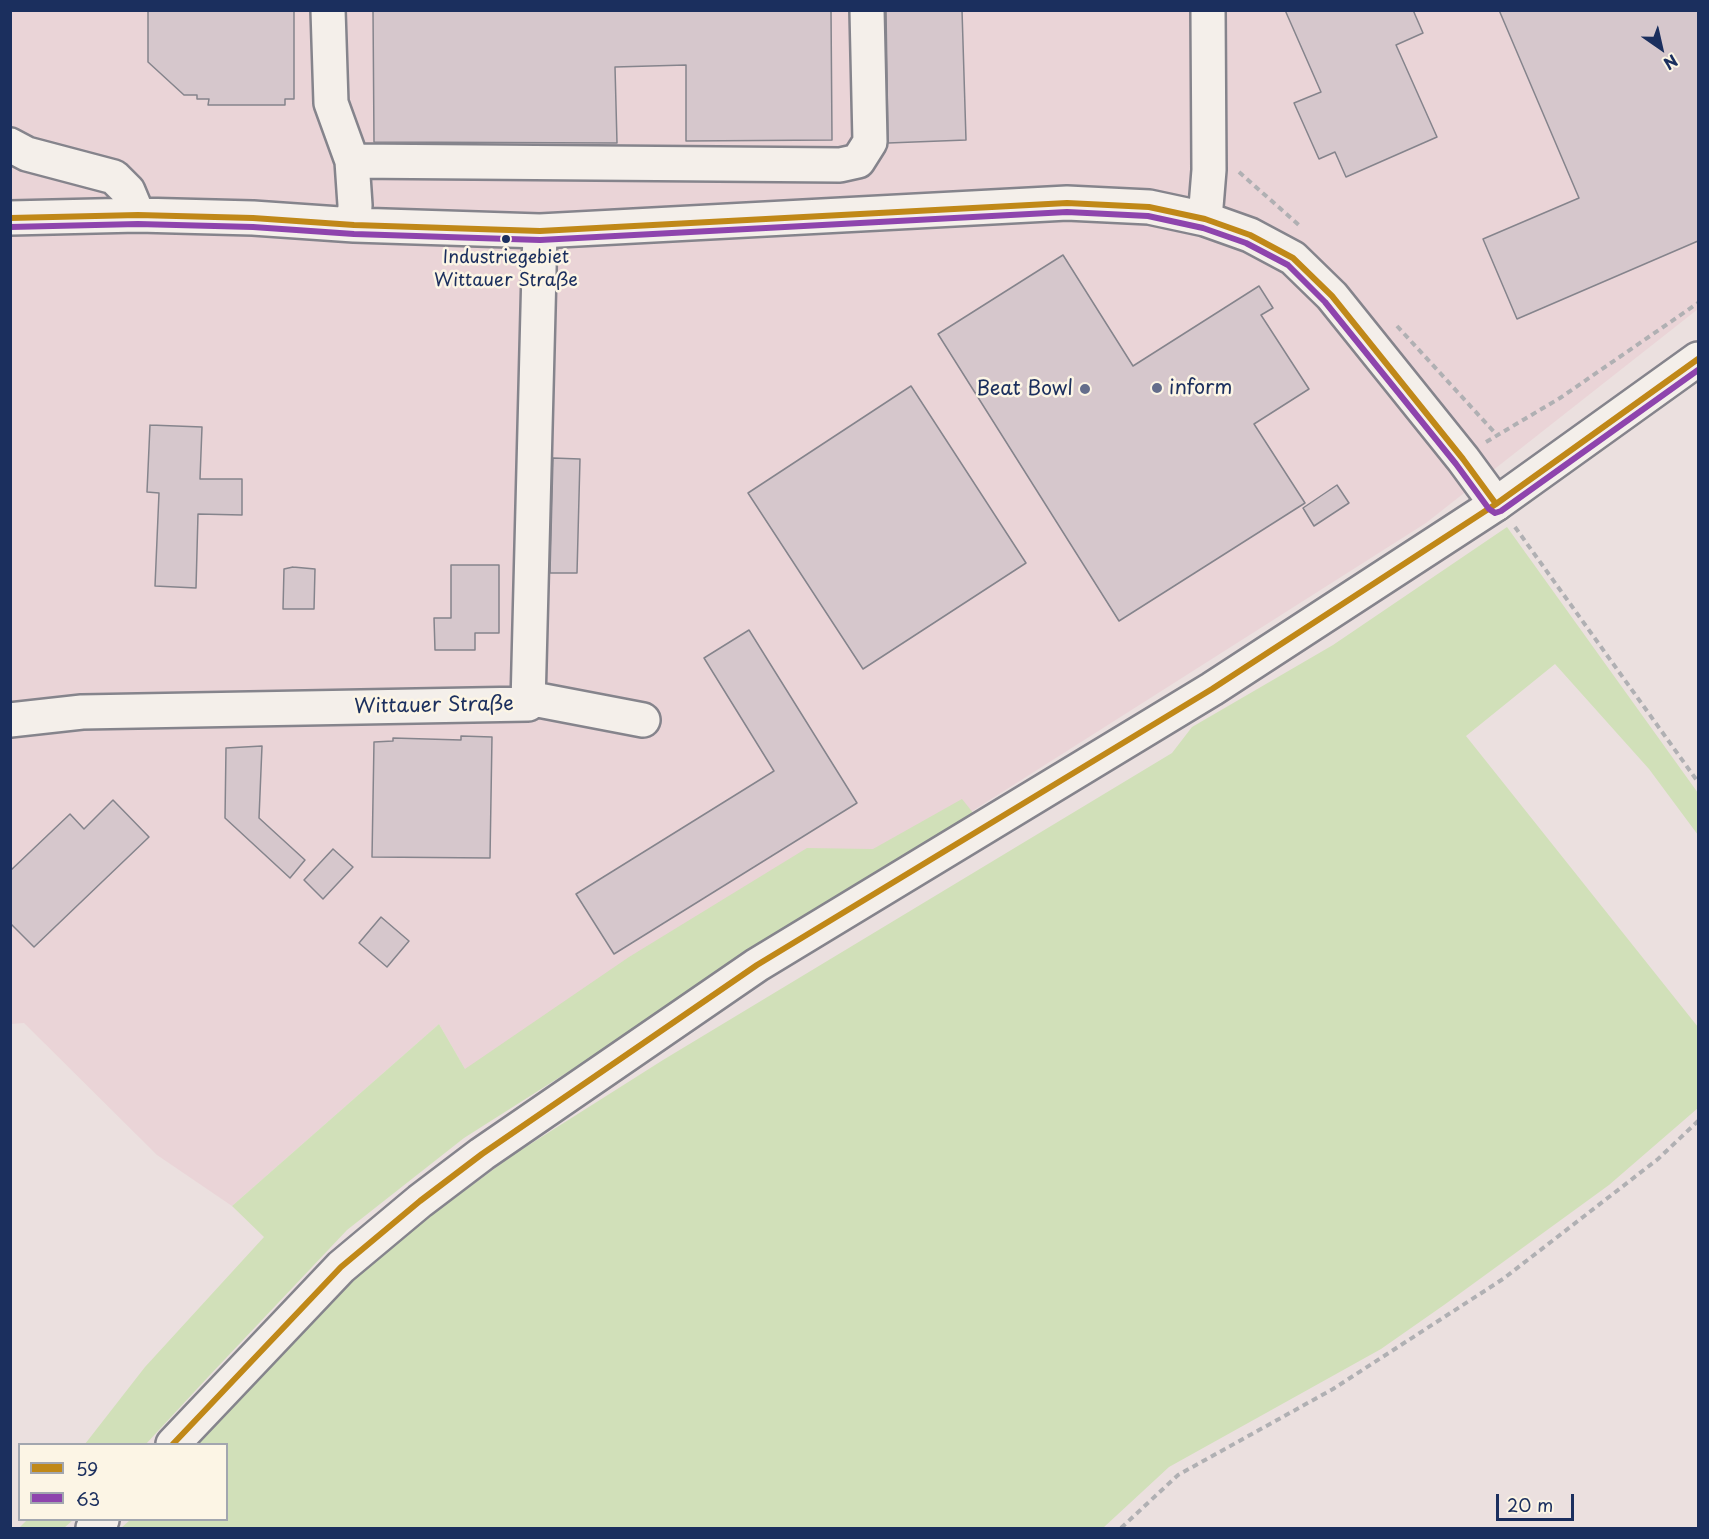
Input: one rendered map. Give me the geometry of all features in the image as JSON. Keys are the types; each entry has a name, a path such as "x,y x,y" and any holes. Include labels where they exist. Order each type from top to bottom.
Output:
{"street":[{"path":"328,10 331,103 352,161 354,225"},
{"path":"352,161 840,165 858,161 870,142 867,10"},
{"path":"1205,219 1209,170 1208,10"},
{"path":"10,145 27,154 114,177 128,191 138,215"},
{"path":"10,219 138,215 540,231 1067,203 1149,207 1205,219 1250,234 1293,258 1332,296 1463,459 1496,504"},
{"name":"Wittauer Straße","path":"10,720 82,712 528,704 540,231"},
{"path":"174,1443 341,1267 482,1154 757,965 1192,702 1496,504 1698,359"},
{"path":"528,698 643,720"}],"path":[{"path":"1463,459 1496,434 1560,398 1698,303"},
{"path":"1496,504 1516,527 1698,782"},
{"path":"1121,1528 1178,1475 1333,1389 1503,1279 1658,1159 1698,1121"}],"shaded area":[{"path":"11,11 1698,11 1698,309 1426,523 492,1116 439,1024 232,1206 157,1155 24,1023 11,1024"}],"green space":[{"path":"1507,527 1698,793 1698,835 1649,769 1555,664 1466,736 1698,1027 1698,1108 1609,1185 1381,1349 1169,1467 1103,1528 121,1528 129,1521 228,1521 228,1443 199,1443 365,1264 513,1155 663,1060 1172,753 1192,727 1333,645"},
{"path":"962,799 974,814 464,1138 347,1230 147,1443 86,1443 145,1367 264,1237 232,1206 439,1024 465,1069 629,957 807,848 873,849"},
{"path":"26,1521 72,1521 64,1528 19,1528"}],"building":[{"path":"148,10 294,10 294,99 285,99 285,105 208,105 209,99 197,99 197,95 184,95 148,62"},
{"path":"373,10 831,10 832,140 686,141 686,65 615,67 617,143 374,142"},
{"path":"886,10 962,10 966,140 888,143"},
{"path":"1285,10 1413,10 1423,33 1396,45 1437,137 1346,177 1335,152 1319,159 1294,103 1321,92"},
{"path":"1499,10 1698,10 1698,241 1517,319 1483,239 1579,198"},
{"path":"1063,255 1133,366 1259,286 1273,308 1261,315 1309,389 1254,424 1305,503 1119,621 938,334"},
{"path":"911,386 1026,563 863,669 748,493"},
{"path":"150,425 202,427 200,479 242,479 242,515 198,514 196,588 155,586 159,493 147,492"},
{"path":"553,458 580,459 577,573 550,573"},
{"path":"1337,485 1349,503 1314,526 1303,508"},
{"path":"451,565 499,565 499,633 475,633 475,650 435,650 434,618 451,618"},
{"path":"293,567 315,569 314,609 283,609 284,569"},
{"path":"749,630 857,803 614,954 576,894 774,771 704,658"},
{"path":"461,736 492,737 490,858 372,857 374,742 393,741 393,738 461,740"},
{"path":"262,746 259,818 305,860 290,878 225,818 226,748"},
{"path":"113,800 149,837 34,947 10,923 10,871 70,814 84,829"},
{"path":"333,849 353,867 323,899 304,880"},
{"path":"381,917 409,941 387,967 359,943"}],"transit line":[{"name":"59","path":"10,218 138,215 540,231 1067,203 1149,207 1205,219 1250,235 1293,258 1332,296 1463,459 1496,504"},
{"name":"63","path":"10,227 138,224 540,240 1067,212 1148,216 1203,228 1246,243 1288,265 1325,302 1456,464 1489,509 1495,513 1501,511 1698,370"},
{"name":"59","path":"174,1443 341,1267 420,1201 482,1154 757,965 1212,689 1496,504 1698,359"}],"place":[{"name":"Industriegebiet Wittauer Straße","path":"506,239"},
{"name":"inform","path":"1157,388"},
{"name":"Beat Bowl","path":"1085,389"}]}
